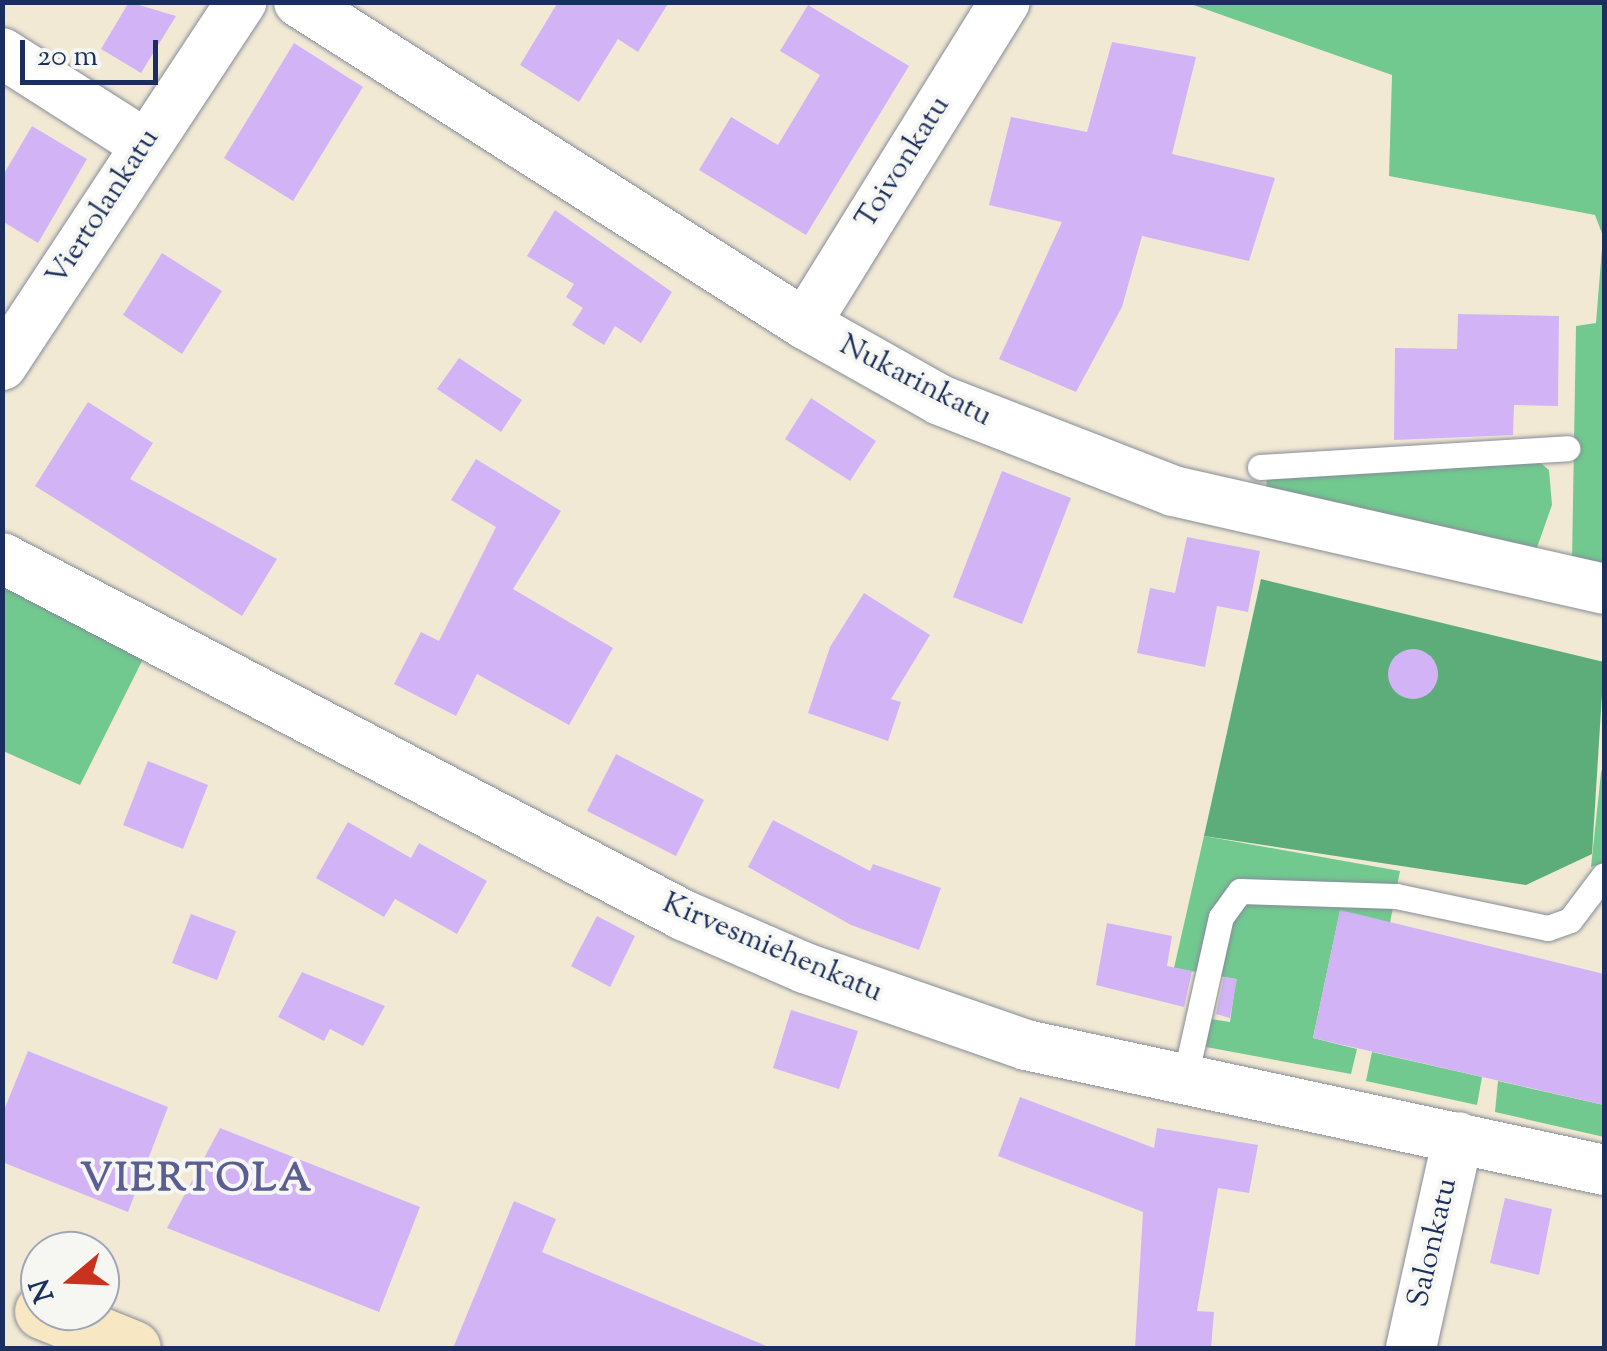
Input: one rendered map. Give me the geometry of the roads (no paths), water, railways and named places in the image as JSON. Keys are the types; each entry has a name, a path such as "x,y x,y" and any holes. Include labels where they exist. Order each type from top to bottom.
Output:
{"street":[{"name":"Viertolankatu","path":"2,364 241,2"},
{"name":"Nukarinkatu","path":"299,2 804,324 940,400 1174,491 1604,589"},
{"name":"Toivonkatu","path":"804,324 1005,2"},
{"path":"2,53 145,144"},
{"name":"Kirvesmiehenkatu","path":"2,558 683,915 959,1024 1184,1082 1604,1170"},
{"name":"Salonkatu","path":"1410,1348 1458,1137"},
{"path":"80,1331 134,1348"}],"lane":[{"path":"1260,467 1567,448"},
{"path":"1184,1082 1221,918 1240,891 1396,896 1548,928 1570,920 1604,875"}],"district":[{"name":"VIERTOLA","path":"197,1181"}]}
